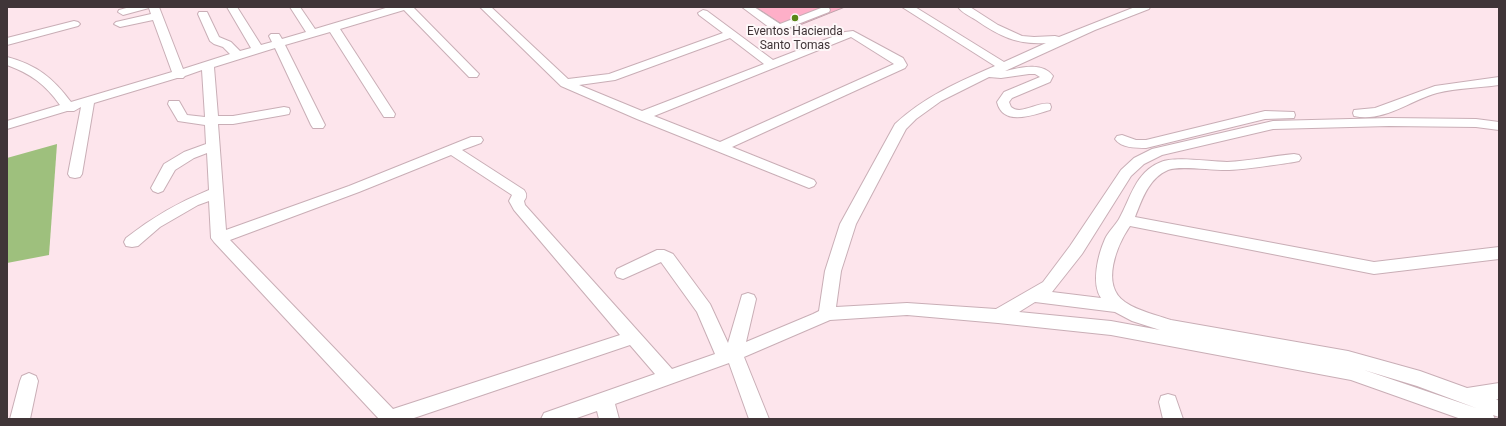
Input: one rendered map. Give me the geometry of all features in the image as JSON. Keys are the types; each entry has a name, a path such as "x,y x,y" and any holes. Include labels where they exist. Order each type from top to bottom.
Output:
{"street":[{"path":"123,12 144,7"},
{"path":"232,7 256,45"},
{"path":"294,7 312,34"},
{"path":"7,125 208,66 238,56 256,45 279,44 333,28 369,11 401,7"},
{"path":"407,7 473,74"},
{"path":"485,7 565,83 642,116 809,183"},
{"path":"747,7 774,26 780,28 825,10"},
{"path":"907,7 1004,66"},
{"path":"963,7 1006,34 1017,38 1036,40 1065,38"},
{"path":"827,314 833,271 848,224 900,127 911,115 949,89 1094,25 1145,7"},
{"path":"120,24 156,11 179,75"},
{"path":"703,13 773,65"},
{"path":"203,14 214,39 218,42 227,44 238,56"},
{"path":"7,42 74,24"},
{"path":"333,28 389,114"},
{"path":"565,83 611,77 731,34"},
{"path":"642,116 849,34 853,34 899,62 901,65 721,147"},
{"path":"279,44 318,125"},
{"path":"7,62 31,70 53,86 69,108"},
{"path":"208,66 219,238 390,418 634,337"},
{"path":"987,73 1006,75 1034,70 1044,73 1047,76 1046,79 1008,95 1003,102 1004,107 1009,112 1014,114 1022,114 1045,107"},
{"path":"603,100 611,77"},
{"path":"998,316 1049,286 1076,250 1126,173 1139,161 1157,152 1273,125 1383,117 1435,90 1499,81"},
{"path":"1484,83 1499,86"},
{"path":"75,174 88,102"},
{"path":"174,104 183,118 200,122 245,119 284,111"},
{"path":"1122,139 1139,145 1146,144 1265,115 1383,117 1476,123 1499,126"},
{"path":"219,238 354,189 476,140"},
{"path":"158,188 169,167 189,155 213,146"},
{"path":"452,150 520,193 516,201 518,207 668,377"},
{"path":"1118,306 1106,292 1104,268 1113,239 1126,220 1140,188 1149,176 1165,165 1188,164 1228,166 1294,158"},
{"path":"132,242 155,223 194,202 216,193"},
{"path":"1126,220 1374,268 1499,253"},
{"path":"623,273 657,256 664,256 667,258 704,310 729,356 759,419"},
{"path":"1033,296 1118,306 1138,316 1170,327 1348,358 1420,380 1499,409"},
{"path":"729,356 748,299"},
{"path":"550,419 729,356 819,319 827,314 907,309 998,316 1111,328 1351,374 1485,419"},
{"path":"20,419 29,381"},
{"path":"1467,396 1499,391"},
{"path":"604,400 609,419"}],"green space":[{"path":"57,144 49,255 7,263 7,158"}],"building":[{"name":"Eventos Hacienda Santo Tomas","path":"756,7 845,7 790,29"}],"place":[{"name":"Eventos Hacienda Santo Tomas","path":"795,18"}]}
